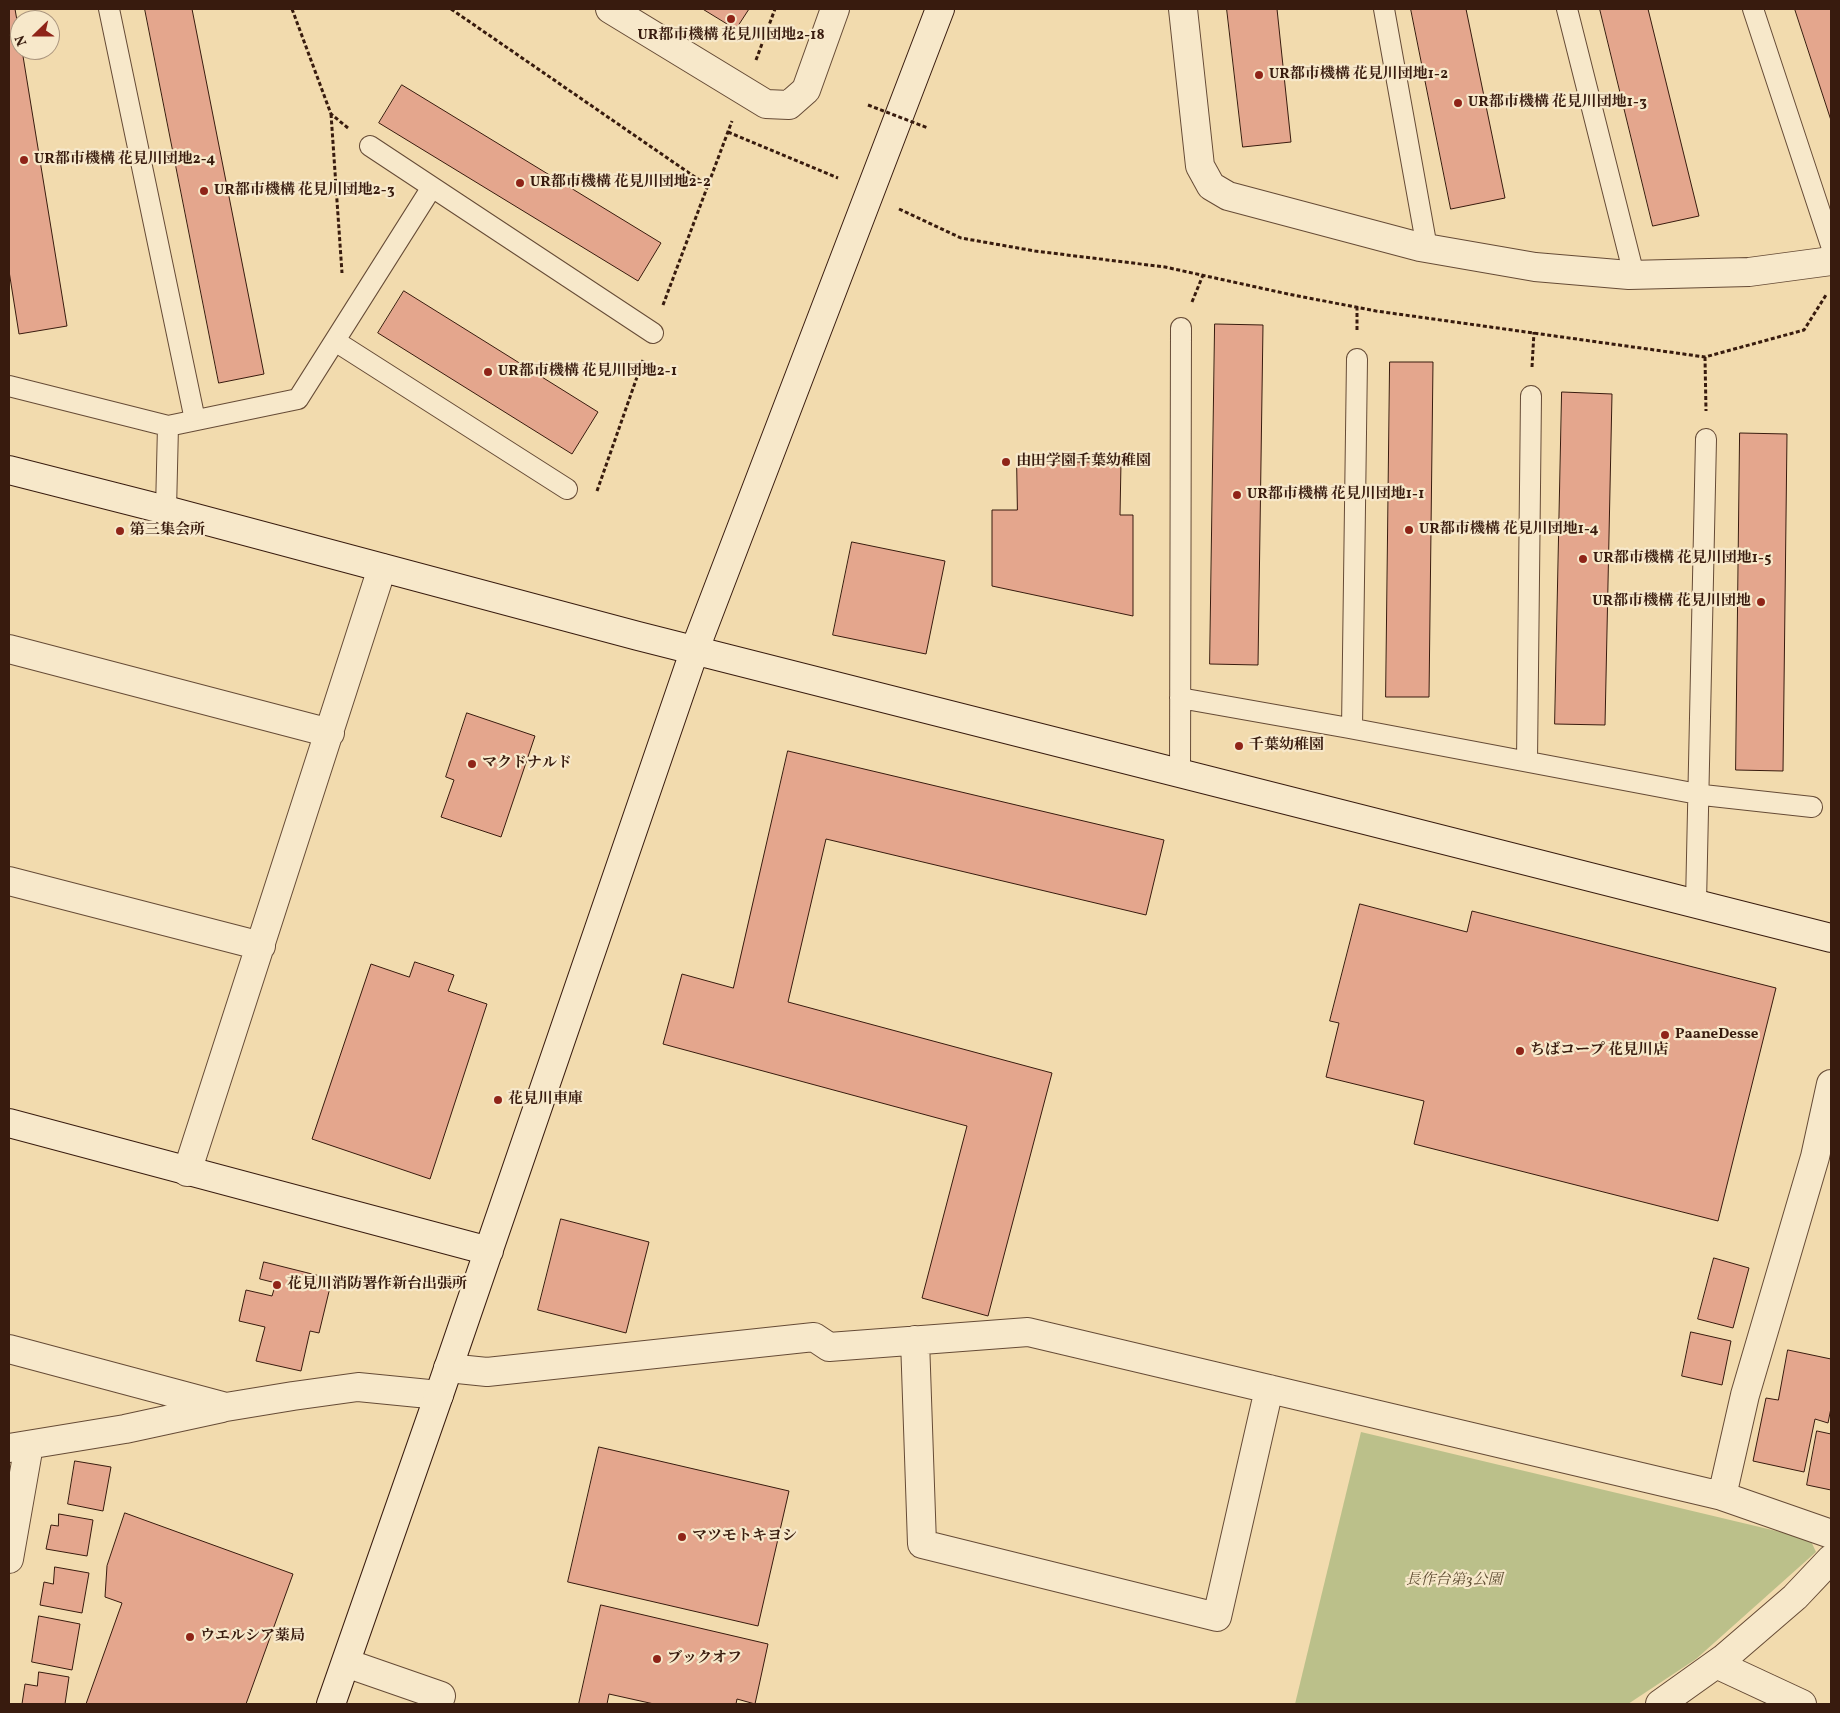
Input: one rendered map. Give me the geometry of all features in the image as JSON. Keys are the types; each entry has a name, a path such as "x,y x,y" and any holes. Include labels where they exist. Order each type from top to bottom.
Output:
{"street":[{"path":"610,9 766,104 789,104 806,90 836,9"},
{"path":"331,1704 489,1251 695,649 940,9"},
{"path":"1183,9 1200,166 1211,186 1228,196 1427,248 1535,267 1634,275 1749,272 1831,261"},
{"path":"9,470 638,636 1831,938"},
{"path":"187,1172 382,568"},
{"path":"9,649 330,733"},
{"path":"9,881 261,946"},
{"path":"1722,1496 1745,1395 1815,1157 1831,1084"},
{"path":"9,1123 489,1251"},
{"path":"448,1368 487,1372 814,1337 829,1347 1028,1332 1722,1496 1831,1534"},
{"path":"914,1340 922,1544 1218,1617 1269,1389"},
{"path":"9,1349 226,1407"},
{"path":"9,1559 19,1447 125,1429 226,1407 358,1387 439,1395"},
{"path":"1660,1704 1716,1664 1795,1596 1831,1559"},
{"path":"346,1663 441,1696 438,1704"},
{"path":"1716,1664 1802,1704"}],"lane":[{"path":"109,9 195,420"},
{"path":"1384,9 1427,248"},
{"path":"1567,9 1634,275"},
{"path":"1754,9 1831,246"},
{"path":"370,146 653,332"},
{"path":"9,386 168,426 298,399 432,187"},
{"path":"1180,773 1181,328"},
{"path":"335,341 567,489"},
{"path":"1352,728 1357,359"},
{"path":"1527,762 1531,396"},
{"path":"166,510 168,426"},
{"path":"1696,904 1706,439"},
{"path":"1180,698 1352,728 1698,794 1812,807"}],"path":[{"path":"292,9 331,114 342,274"},
{"path":"451,9 708,186"},
{"path":"744,90 775,9"},
{"path":"868,106 928,128"},
{"path":"331,114 370,146"},
{"path":"728,132 838,179"},
{"path":"898,209 961,238 1034,251 1165,267 1288,294 1376,310 1705,357 1804,330 1829,291"},
{"path":"1531,396 1534,332"},
{"path":"1705,357 1706,439"}],"green space":[{"name":"長作台第3公園","path":"1361,1432 1810,1539 1816,1552 1696,1659 1628,1704 1295,1704"}],"building":[{"name":"UR都市機構 花見川団地2-4","path":"9,9 15,9 10,10 10,60 24,60 67,326 19,334 9,271"},
{"name":"UR都市機構 花見川団地2-3","path":"145,9 192,9 264,374 219,383"},
{"name":"UR都市機構 花見川団地2-18","path":"703,9 749,9 736,29"},
{"name":"UR都市機構 花見川団地1-2","path":"1227,9 1277,9 1291,142 1243,147"},
{"name":"UR都市機構 花見川団地1-3","path":"1411,9 1466,9 1505,198 1451,209"},
{"path":"1600,9 1648,9 1699,216 1653,226"},
{"path":"1795,9 1831,9 1831,120"},
{"name":"UR都市機構 花見川団地2-2","path":"402,85 661,243 638,281 379,123"},
{"name":"UR都市機構 花見川団地2-1","path":"404,291 598,412 572,454 378,333"},
{"name":"UR都市機構 花見川団地1-1","path":"1215,324 1263,325 1258,665 1210,664"},
{"name":"UR都市機構 花見川団地1-4","path":"1390,362 1433,362 1429,697 1386,697"},
{"name":"UR都市機構 花見川団地1-5","path":"1562,392 1612,394 1605,725 1555,724"},
{"name":"UR都市機構 花見川団地","path":"1740,433 1787,434 1783,771 1736,770"},
{"path":"1017,462 1121,462 1120,515 1133,515 1133,616 992,586 992,510 1017,510"},
{"path":"852,542 945,561 926,654 833,635"},
{"path":"467,713 535,736 501,837 441,817 454,780 446,777"},
{"path":"788,751 1164,840 1146,915 826,839 788,1002 1052,1073 988,1316 922,1298 967,1126 663,1044 682,974 733,988"},
{"path":"1360,904 1467,932 1472,911 1776,988 1718,1221 1414,1144 1424,1101 1326,1077 1339,1023 1330,1021"},
{"path":"415,962 454,975 448,991 487,1004 430,1179 312,1139 371,964 409,977"},
{"path":"561,1219 649,1242 626,1333 538,1310"},
{"path":"1714,1258 1749,1268 1733,1328 1698,1319"},
{"path":"264,1262 332,1279 319,1333 310,1331 301,1371 256,1361 265,1327 239,1321 246,1290 272,1296 276,1283 260,1279"},
{"path":"1691,1332 1731,1341 1722,1385 1682,1376"},
{"path":"1788,1350 1831,1359 1831,1408 1828,1423 1815,1419 1804,1472 1753,1461 1766,1398 1778,1400"},
{"path":"1817,1431 1831,1434 1831,1490 1807,1485"},
{"path":"599,1447 789,1491 758,1626 568,1582"},
{"path":"75,1461 111,1467 103,1511 68,1504"},
{"path":"125,1513 293,1574 246,1704 86,1704 122,1603 105,1597 107,1566"},
{"path":"59,1514 93,1520 87,1556 46,1549 51,1525 58,1526"},
{"path":"55,1567 89,1573 82,1613 40,1605 44,1582 53,1584"},
{"path":"601,1605 768,1644 755,1704 737,1699 736,1704 654,1704 609,1694 607,1704 579,1704"},
{"path":"39,1616 80,1624 72,1670 32,1662"},
{"path":"39,1672 69,1677 65,1704 22,1704 25,1684 37,1686"}],"place":[{"name":"UR都市機構 花見川団地2-18","path":"731,19"},
{"name":"UR都市機構 花見川団地1-2","path":"1259,75"},
{"name":"UR都市機構 花見川団地1-3","path":"1458,103"},
{"name":"UR都市機構 花見川団地2-4","path":"24,160"},
{"name":"UR都市機構 花見川団地2-2","path":"520,183"},
{"name":"UR都市機構 花見川団地2-3","path":"204,191"},
{"name":"UR都市機構 花見川団地2-1","path":"488,372"},
{"name":"由田学園千葉幼稚園","path":"1006,462"},
{"name":"UR都市機構 花見川団地1-1","path":"1237,495"},
{"name":"UR都市機構 花見川団地1-4","path":"1409,530"},
{"name":"第三集会所","path":"120,531"},
{"name":"UR都市機構 花見川団地1-5","path":"1583,559"},
{"name":"UR都市機構 花見川団地","path":"1761,602"},
{"name":"千葉幼稚園","path":"1239,746"},
{"name":"マクドナルド","path":"472,764"},
{"name":"PaaneDesse","path":"1665,1035"},
{"name":"ちばコープ 花見川店","path":"1520,1051"},
{"name":"花見川車庫","path":"498,1100"},
{"name":"花見川消防署作新台出張所","path":"277,1285"},
{"name":"マツモトキヨシ","path":"682,1537"},
{"name":"ウエルシア薬局","path":"190,1637"},
{"name":"ブックオフ","path":"657,1659"}]}
